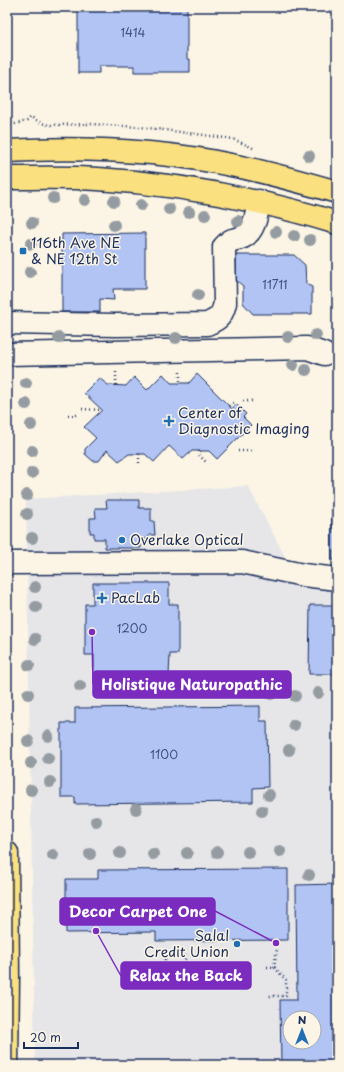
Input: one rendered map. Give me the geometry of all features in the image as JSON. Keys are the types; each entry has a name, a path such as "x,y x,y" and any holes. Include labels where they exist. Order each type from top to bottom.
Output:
{"main road":[{"path":"7,151 42,150 128,152 175,156 238,166 304,182 337,192"},
{"path":"7,178 97,179 186,188 260,201 337,223"},
{"path":"7,852 7,1065"}],"lane":[{"path":"7,323 115,325 207,324 217,320 223,312 225,304 224,247 230,240 242,238 250,232 260,201"},
{"path":"7,354 307,348 324,354"},
{"path":"7,563 242,562 303,575 337,579"}],"path":[{"path":"7,126 27,121 31,117 40,123 49,125 91,124 140,127 234,139 256,149"},
{"path":"116,372 116,386"},
{"path":"180,372 180,383"},
{"path":"230,406 235,401"},
{"path":"242,401 252,401"},
{"path":"82,410 102,410"},
{"path":"68,414 80,415"},
{"path":"199,451 199,455 207,463"},
{"path":"238,451 251,451"},
{"path":"139,454 139,463"},
{"path":"274,967 277,948"},
{"path":"165,955 165,967"},
{"path":"185,955 185,966 188,967"},
{"path":"267,967 274,967 286,980 286,996 267,996"}],"shaded area":[{"path":"248,486 292,570 337,572 337,1065 35,1065 26,499"}],"building":[{"path":"78,7 187,7 187,59 190,59 190,72 134,72 134,66 99,66 99,73 78,73"},
{"path":"145,233 145,289 113,289 114,300 100,299 100,312 62,312 62,234"},
{"path":"236,255 294,255 305,265 306,284 312,287 312,314 253,314 243,303 243,286 236,280"},
{"name":"Center of Diagnostic Imaging","path":"163,374 171,383 189,383 197,374 232,409 236,404 246,414 243,417 251,425 217,459 209,451 192,451 183,459 169,446 154,462 145,454 129,454 119,461 107,450 99,461 93,461 85,454 85,449 96,438 84,427 102,410 84,393 99,378 108,385 126,386 134,377 147,390"},
{"path":"332,492 337,492 337,560 332,560"},
{"path":"106,500 139,500 139,508 151,508 151,521 154,521 155,535 149,535 148,539 141,539 141,548 105,548 105,539 94,539 94,533 90,533 90,518 96,518 95,508 107,508"},
{"path":"93,583 169,583 169,604 178,604 178,654 170,654 169,675 94,675 94,655 85,655 85,604 93,604"},
{"path":"310,605 337,605 337,674 309,674"},
{"path":"260,706 260,721 267,721 268,787 253,788 253,802 75,804 75,797 61,797 61,723 75,723 75,708"},
{"path":"288,869 288,940 156,941 156,932 66,933 66,879 98,879 98,870"},
{"path":"337,884 337,1065 281,1065 280,1000 297,1000 296,885"}],"place":[{"name":"116th Ave NE & NE 12th St","path":"23,251"},
{"name":"Center of Diagnostic Imaging","path":"169,421"},
{"name":"Overlake Optical","path":"122,540"},
{"name":"PacLab","path":"102,598"},
{"name":"Holistique Naturopathic","path":"92,632"},
{"name":"Relax the Back","path":"96,931"},
{"name":"Decor Carpet One","path":"276,943"},
{"name":"Salal Credit Union","path":"237,944"}]}
